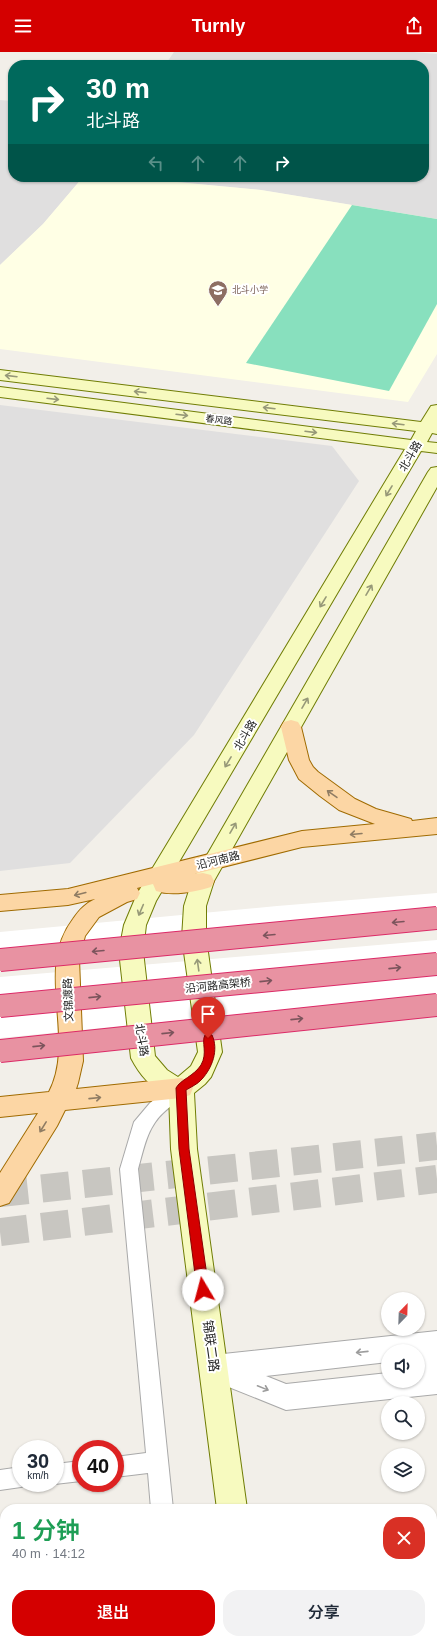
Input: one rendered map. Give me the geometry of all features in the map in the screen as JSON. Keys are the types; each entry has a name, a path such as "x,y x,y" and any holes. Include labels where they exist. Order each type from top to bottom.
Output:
{"highway":[{"path":"0,960 437,918"},
{"name":"沿河路高架桥","path":"0,1006 437,964"},
{"path":"0,1050 437,1005"}],"main road":[{"name":"春风路","path":"0,375 427,434 437,448"},
{"name":"春风路","path":"0,392 427,434"},
{"name":"北斗路","path":"181,1088 163,1083 152,1072 143,1058 131,951 135,925 145,900 427,434 437,410"},
{"path":"0,1107 181,1088 197,1077 206,1066 210,1052 194,938 195,906 208,871 437,472"},
{"path":"291,727 295,752 305,772 324,789 349,806 380,819 428,827"},
{"name":"沿河南路","path":"208,871 302,839 428,827"},
{"name":"文锦渡路","path":"0,1195 48,1119 66,1083 71,1061 67,959 74,934 91,911 121,895 158,880 208,871"},
{"path":"0,903 68,898 158,880"},
{"name":"锦联二路","path":"181,1088 184,1149 231,1504"}],"street":[{"path":"214,1368 426,1345"},
{"path":"214,1368 286,1398 437,1381"}],"lane":[{"path":"161,1504 129,1169 142,1127 156,1108 181,1088"},
{"path":"426,1345 437,1369"},
{"path":"124,1466 157,1462"},
{"path":"0,1480 12,1478"}],"shaded area":[{"path":"174,52 413,52 437,54 437,219 261,190 177,182 429,182 429,60 168,60"},
{"path":"0,100 8,101 8,182 79,182 43,224 0,265"},
{"name":"北斗小学","path":"79,182 177,182 261,190 437,219 437,354 408,402 0,349 0,265 43,224"},
{"path":"0,405 332,446 359,481 194,735 70,863 0,871"}],"green space":[{"path":"352,205 437,219 437,304 389,391 246,363"}],"pier":[{"path":"437,893 437,929 0,968 0,932 277,906"},
{"path":"437,940 437,995 0,1038 0,977"}],"tunnel":[{"path":"0,1193 437,1146"},
{"path":"0,1232 437,1179"}],"place":[{"name":"北斗小学","path":"218,307"}],"route":[{"path":"203,1290 184,1149 181,1088 197,1077 206,1066 210,1052 208,1038"}]}
